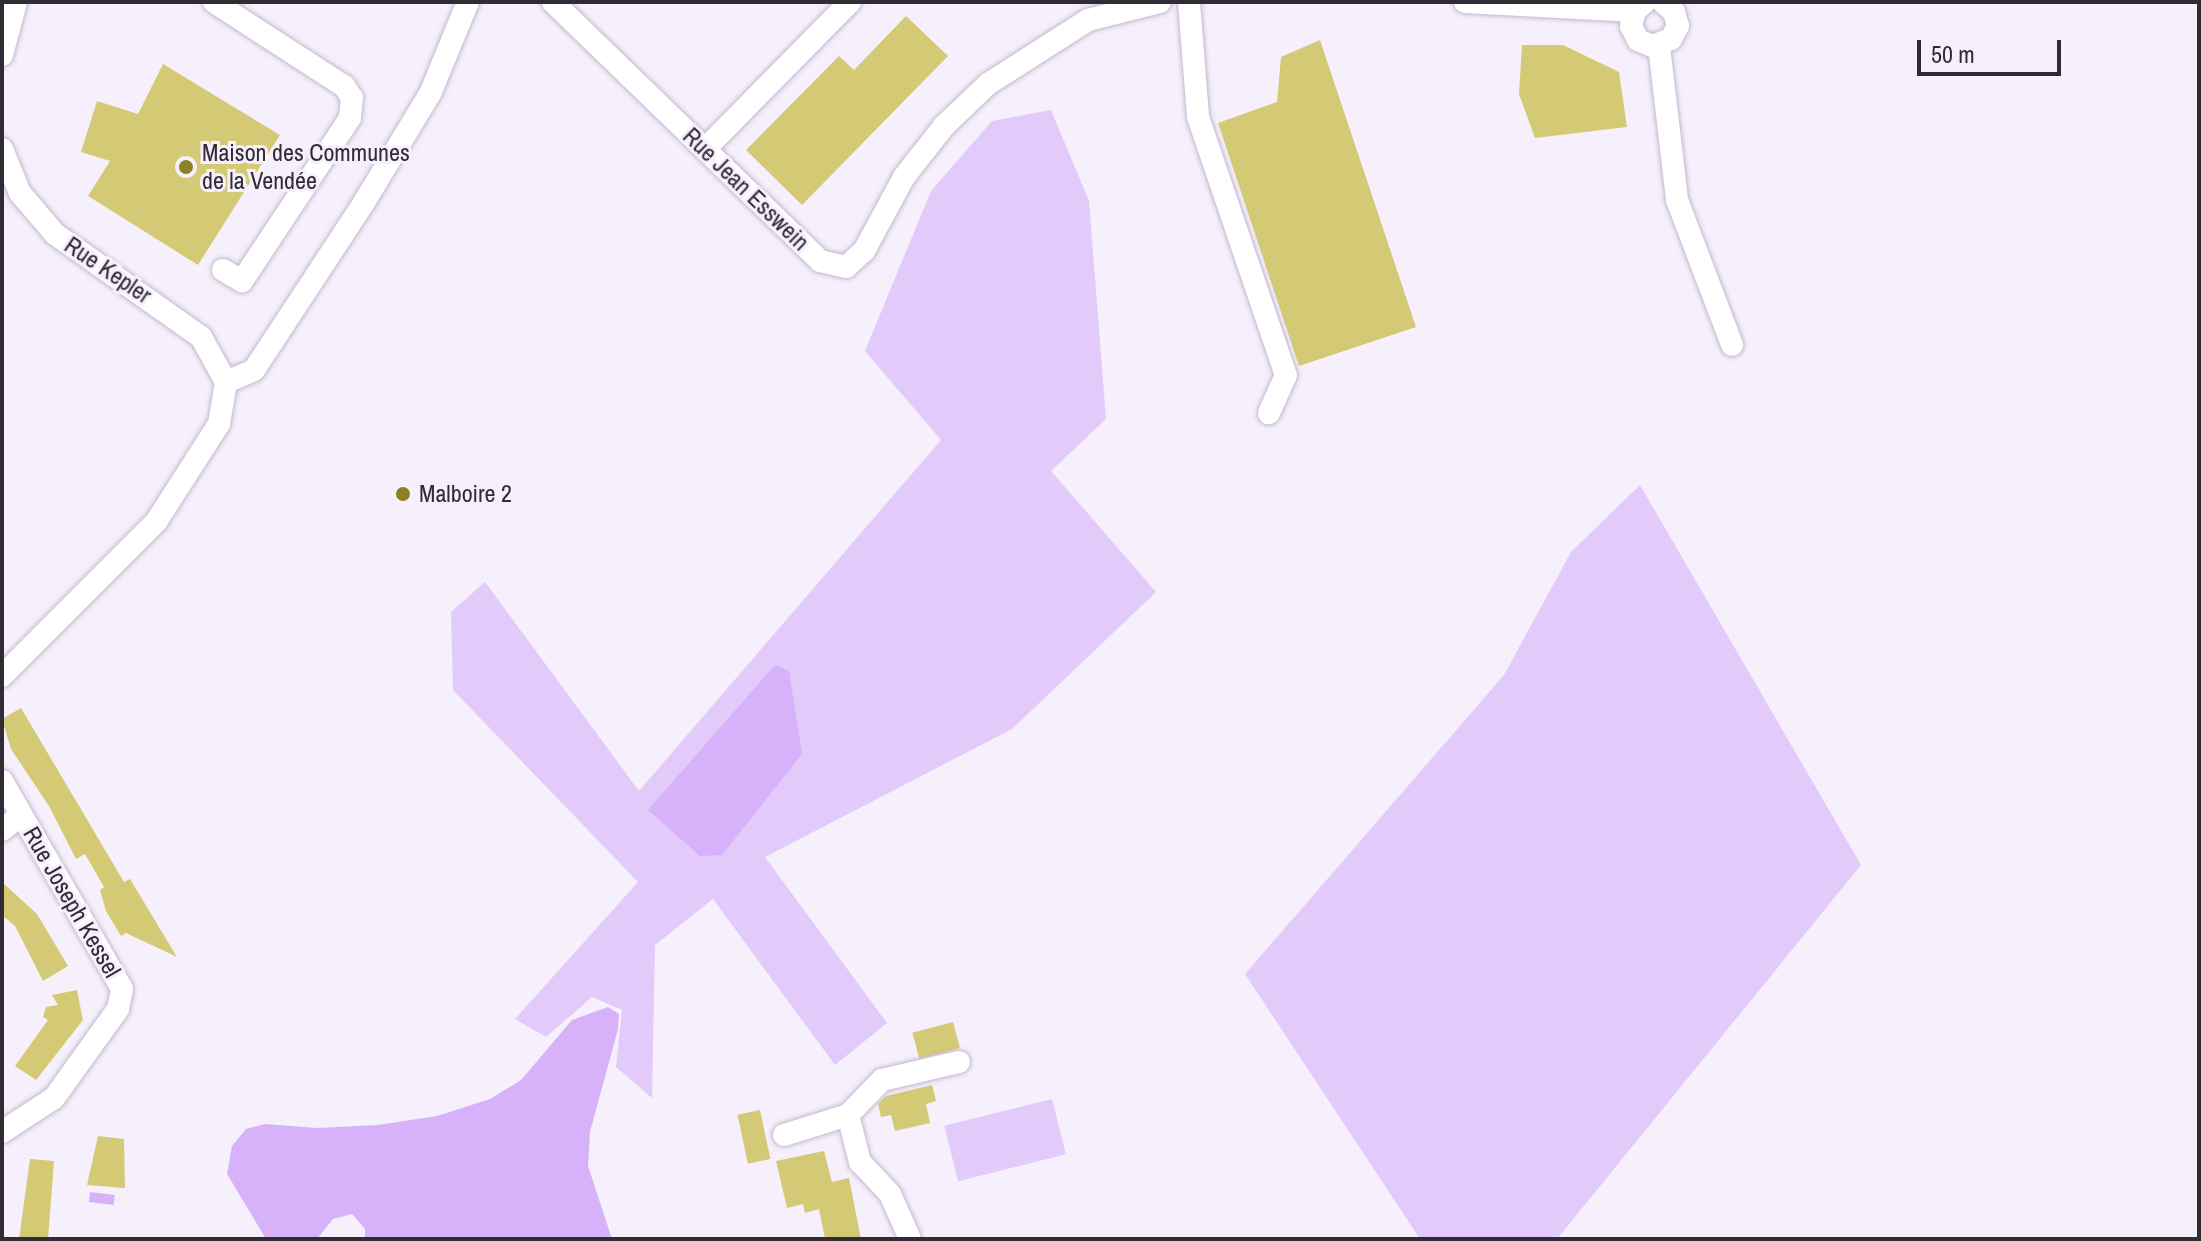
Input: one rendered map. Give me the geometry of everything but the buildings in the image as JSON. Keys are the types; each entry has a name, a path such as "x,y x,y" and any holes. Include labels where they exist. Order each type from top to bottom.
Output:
{"street":[{"path":"2,55 16,2"},
{"path":"214,2 344,86 352,98 350,118 242,281 223,270"},
{"path":"2,676 156,522 219,424 226,382 254,370 363,204 430,94 468,2"},
{"name":"Rue Jean Esswein","path":"553,2 820,261 846,267 864,251 904,177 944,126 1013,65 1088,11 1160,2"},
{"path":"706,148 850,2"},
{"path":"1189,2 1198,117 1286,375 1269,413"},
{"path":"1465,2 1640,6 1631,26 1638,40 1659,46"},
{"path":"1659,46 1675,33 1674,5"},
{"path":"1659,46 1677,200 1732,345"},
{"name":"Rue Kepler","path":"2,149 20,193 55,234 201,337 226,382"},
{"name":"Rue Joseph Kessel","path":"2,781 122,989 118,1009 54,1098 2,1132"},
{"name":"Rue Joseph Kessel","path":"2,830 21,815"},
{"path":"784,1135 848,1115 882,1080 959,1062"},
{"path":"848,1115 860,1162 890,1194 910,1239"}],"shaded area":[{"path":"1051,110 1089,201 1106,419 1051,471 1156,592 1012,729 765,857 887,1023 835,1065 713,899 655,945 652,1098 616,1067 622,1010 592,997 546,1037 515,1019 638,882 453,690 451,612 485,582 639,791 941,440 865,351 931,191 992,121"},
{"path":"1640,485 1861,865 1557,1239 1420,1239 1245,974 1504,675 1571,552"},
{"path":"775,665 789,671 802,754 722,855 700,856 648,810"},
{"path":"608,1007 619,1014 618,1029 590,1132 588,1166 612,1239 365,1239 365,1229 352,1214 333,1219 317,1239 266,1239 227,1174 232,1146 246,1129 265,1124 317,1128 378,1125 437,1116 490,1099 521,1080 572,1020"},
{"path":"1052,1099 1066,1154 958,1181 944,1126"},
{"path":"90,1192 115,1195 114,1205 89,1202"}],"place":[{"name":"Maison des Communes de la Vendée","path":"186,167"},
{"name":"Malboire 2","path":"403,494"}]}
